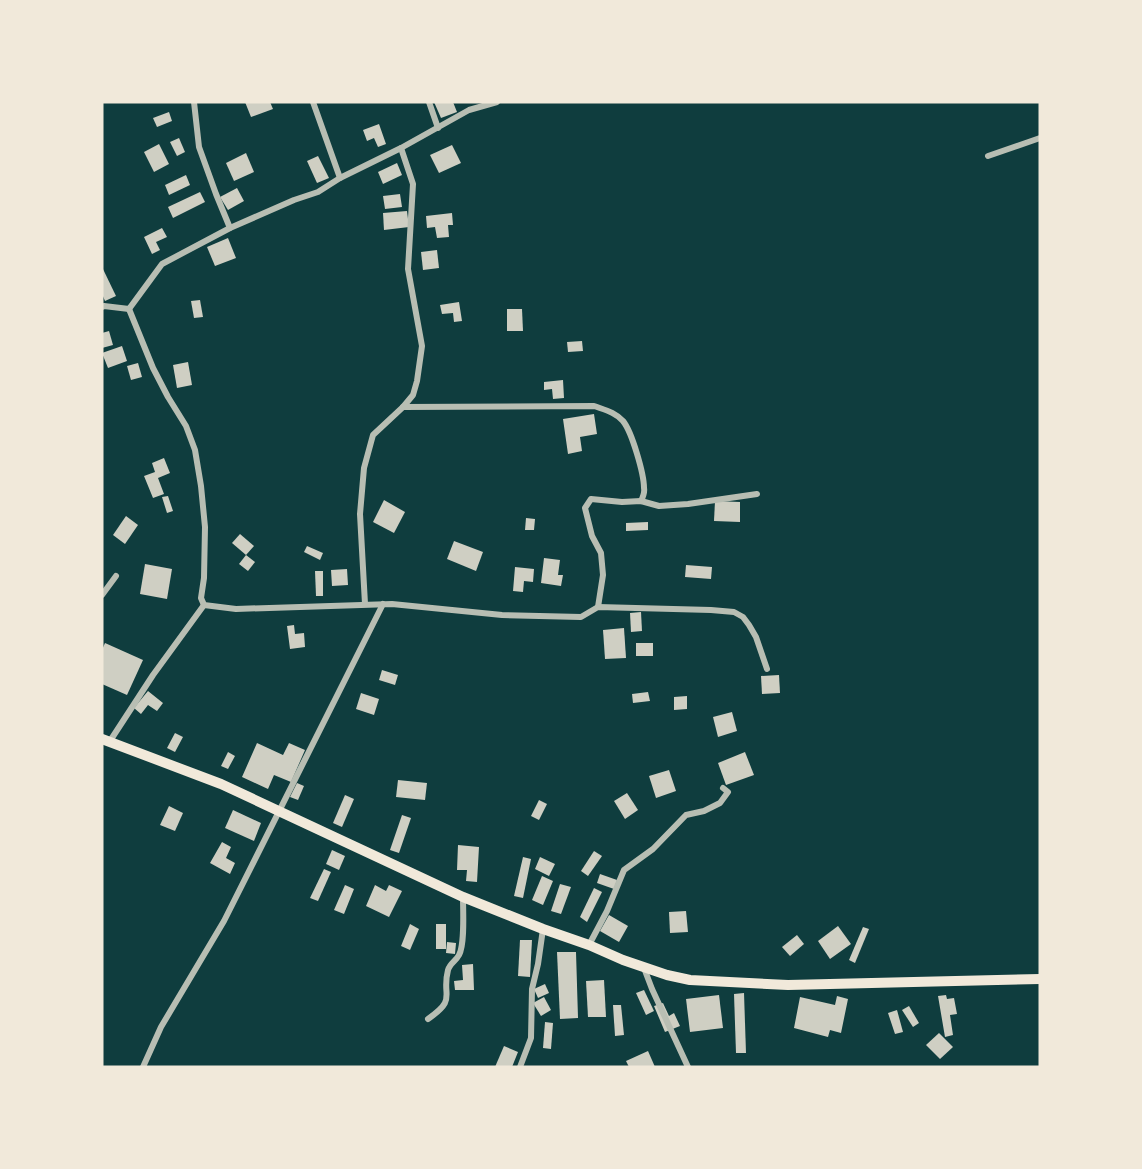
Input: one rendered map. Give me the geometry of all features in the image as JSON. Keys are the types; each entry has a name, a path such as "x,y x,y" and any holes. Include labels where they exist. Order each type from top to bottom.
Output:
{"main road":[{"path":"106,740 221,784 463,897 644,968 668,975 690,980 788,985 1040,979"}],"street":[{"path":"194,102 199,147 230,228"},
{"path":"313,102 340,178"},
{"path":"429,102 438,128"},
{"path":"129,309 162,264 230,228 318,192 340,178 401,148 469,110 497,102"},
{"path":"988,156 1040,138"},
{"path":"365,604 360,514 364,468 373,435 413,395 422,346 408,269 413,184 401,148"},
{"path":"103,305 129,309"},
{"path":"129,309 153,368 186,426 195,450 205,527 204,578 201,598 204,605"},
{"path":"403,407 594,406 613,413 623,422 631,437 644,484 641,501"},
{"path":"598,607 603,575 601,553 592,536 585,508 591,498 622,502 641,501 659,506 757,494"},
{"path":"102,595 116,576"},
{"path":"143,1067 161,1027 224,921 383,604"},
{"path":"204,605 237,609 393,604 502,615 581,617 598,607 735,612 743,617 756,637 767,669"},
{"path":"106,740 204,605"},
{"path":"589,945 624,870 653,849 686,815 704,811 720,803 728,792 723,788"},
{"path":"428,1019 446,1004 449,967 459,955 462,946 463,897"},
{"path":"520,1067 531,1038 532,989 543,929"},
{"path":"644,968 688,1067"}],"building":[{"path":"245,102 270,102 273,109 251,117"},
{"path":"434,102 453,102 457,112 441,118"},
{"path":"169,112 172,121 157,127 153,118"},
{"path":"379,124 386,144 378,147 374,138 367,141 363,130"},
{"path":"179,138 185,152 177,156 170,142"},
{"path":"159,144 169,164 154,172 144,152"},
{"path":"452,145 461,163 439,173 430,155"},
{"path":"246,153 254,172 234,181 226,163"},
{"path":"318,156 329,178 317,183 307,161"},
{"path":"397,163 402,175 383,184 378,172"},
{"path":"186,175 190,185 169,195 165,185"},
{"path":"237,188 244,201 228,210 220,197"},
{"path":"200,192 205,202 173,218 168,207"},
{"path":"400,194 402,207 385,209 383,196"},
{"path":"407,211 409,227 384,230 383,213"},
{"path":"452,213 453,225 448,225 449,237 437,238 435,227 427,228 426,216"},
{"path":"162,228 167,237 156,242 160,250 152,254 144,237"},
{"path":"228,238 236,258 215,266 207,247"},
{"path":"437,250 439,268 423,270 421,252"},
{"path":"102,267 116,296 105,301 102,294"},
{"path":"200,300 203,317 194,318 191,301"},
{"path":"459,302 462,321 454,322 453,313 442,314 440,305"},
{"path":"507,309 522,309 523,331 507,331"},
{"path":"109,331 113,345 102,348 102,333"},
{"path":"582,341 583,351 568,352 567,342"},
{"path":"122,346 127,361 108,368 102,353"},
{"path":"188,362 192,385 177,388 173,365"},
{"path":"138,363 142,377 131,380 127,366"},
{"path":"563,380 564,398 553,399 552,389 544,390 544,382"},
{"path":"594,414 597,434 580,437 582,451 568,454 563,419"},
{"path":"164,458 170,473 158,478 164,494 153,498 144,476 155,472 152,463"},
{"path":"168,496 173,511 167,513 162,497"},
{"path":"384,500 405,512 394,533 373,522"},
{"path":"715,501 740,502 740,522 714,521"},
{"path":"126,516 138,525 125,544 113,535"},
{"path":"526,518 535,519 534,530 525,530"},
{"path":"648,522 648,530 626,531 626,523"},
{"path":"240,534 254,546 246,555 232,543"},
{"path":"454,541 483,552 476,571 447,559"},
{"path":"307,546 323,553 320,560 304,552"},
{"path":"246,555 255,562 248,571 239,564"},
{"path":"544,558 560,560 558,575 563,575 561,586 541,583"},
{"path":"145,564 172,569 167,599 140,594"},
{"path":"686,565 712,567 711,579 685,577"},
{"path":"515,567 534,569 533,582 524,581 523,592 513,591"},
{"path":"347,569 348,585 332,586 331,570"},
{"path":"315,571 323,571 323,596 316,596"},
{"path":"641,612 642,631 631,632 630,613"},
{"path":"294,625 295,634 304,633 305,647 290,649 287,626"},
{"path":"624,628 626,658 605,659 603,630"},
{"path":"105,643 143,660 127,695 102,684 102,650"},
{"path":"636,643 653,643 653,656 636,656"},
{"path":"382,670 398,675 395,685 379,680"},
{"path":"779,675 780,693 762,694 761,676"},
{"path":"148,691 163,703 157,711 148,705 141,714 134,708"},
{"path":"648,692 650,701 633,703 632,694"},
{"path":"361,693 379,699 374,715 356,709"},
{"path":"687,696 687,709 674,710 674,697"},
{"path":"732,712 737,731 718,737 713,717"},
{"path":"175,733 183,737 175,752 167,748"},
{"path":"257,743 283,755 289,743 305,750 291,782 274,775 268,789 242,777"},
{"path":"228,752 235,756 228,769 221,766"},
{"path":"745,752 754,775 726,785 718,763"},
{"path":"669,770 676,791 656,798 649,776"},
{"path":"398,780 427,783 425,800 396,797"},
{"path":"297,783 304,786 298,800 290,797"},
{"path":"627,793 638,810 625,819 614,801"},
{"path":"345,795 354,799 342,827 333,823"},
{"path":"539,800 547,804 539,820 531,816"},
{"path":"169,806 183,813 175,831 160,825"},
{"path":"233,810 261,823 254,841 225,828"},
{"path":"402,815 411,818 399,853 390,850"},
{"path":"222,842 231,847 226,858 235,863 230,874 210,863"},
{"path":"458,845 479,847 477,882 466,881 467,870 457,870"},
{"path":"332,850 345,856 339,870 326,864"},
{"path":"594,851 602,856 588,876 581,871"},
{"path":"523,857 531,859 523,898 514,896"},
{"path":"540,857 555,864 549,876 535,869"},
{"path":"324,869 331,872 318,901 310,898"},
{"path":"600,874 617,880 614,889 597,883"},
{"path":"542,876 553,881 543,905 532,900"},
{"path":"560,884 571,887 561,914 551,911"},
{"path":"345,885 354,889 344,914 334,910"},
{"path":"375,885 386,891 389,885 402,891 389,917 366,906"},
{"path":"594,888 602,892 587,922 580,917"},
{"path":"686,911 688,932 670,933 669,912"},
{"path":"609,915 628,926 619,942 600,931"},
{"path":"410,924 419,929 410,950 401,946"},
{"path":"436,924 446,924 446,949 436,949"},
{"path":"838,926 851,944 830,959 818,941"},
{"path":"863,927 869,929 855,963 849,960"},
{"path":"797,935 804,944 790,956 782,947"},
{"path":"520,940 532,940 530,977 518,976"},
{"path":"447,942 456,943 455,954 446,953"},
{"path":"557,952 576,952 578,1018 560,1019"},
{"path":"473,964 474,990 455,990 454,981 463,980 462,965"},
{"path":"604,980 606,1017 588,1017 586,981"},
{"path":"545,984 549,993 538,998 534,989"},
{"path":"644,990 654,1011 646,1015 636,993"},
{"path":"744,993 746,1053 736,1053 734,994"},
{"path":"719,995 723,1028 690,1032 686,999"},
{"path":"946,995 947,999 954,998 957,1014 950,1015 953,1035 945,1037 938,996"},
{"path":"837,996 848,999 841,1033 830,1030 828,1037 794,1028 800,997 835,1005"},
{"path":"544,997 551,1010 541,1016 533,1003"},
{"path":"663,1003 669,1016 674,1013 680,1026 665,1032 654,1006"},
{"path":"613,1005 621,1005 624,1035 615,1036"},
{"path":"909,1006 919,1023 913,1027 902,1010"},
{"path":"897,1010 903,1032 895,1034 888,1013"},
{"path":"545,1022 553,1023 551,1049 543,1048"},
{"path":"939,1033 953,1047 940,1059 926,1045"},
{"path":"504,1046 518,1052 512,1067 495,1067"},
{"path":"648,1051 655,1067 629,1067 626,1061"}]}
